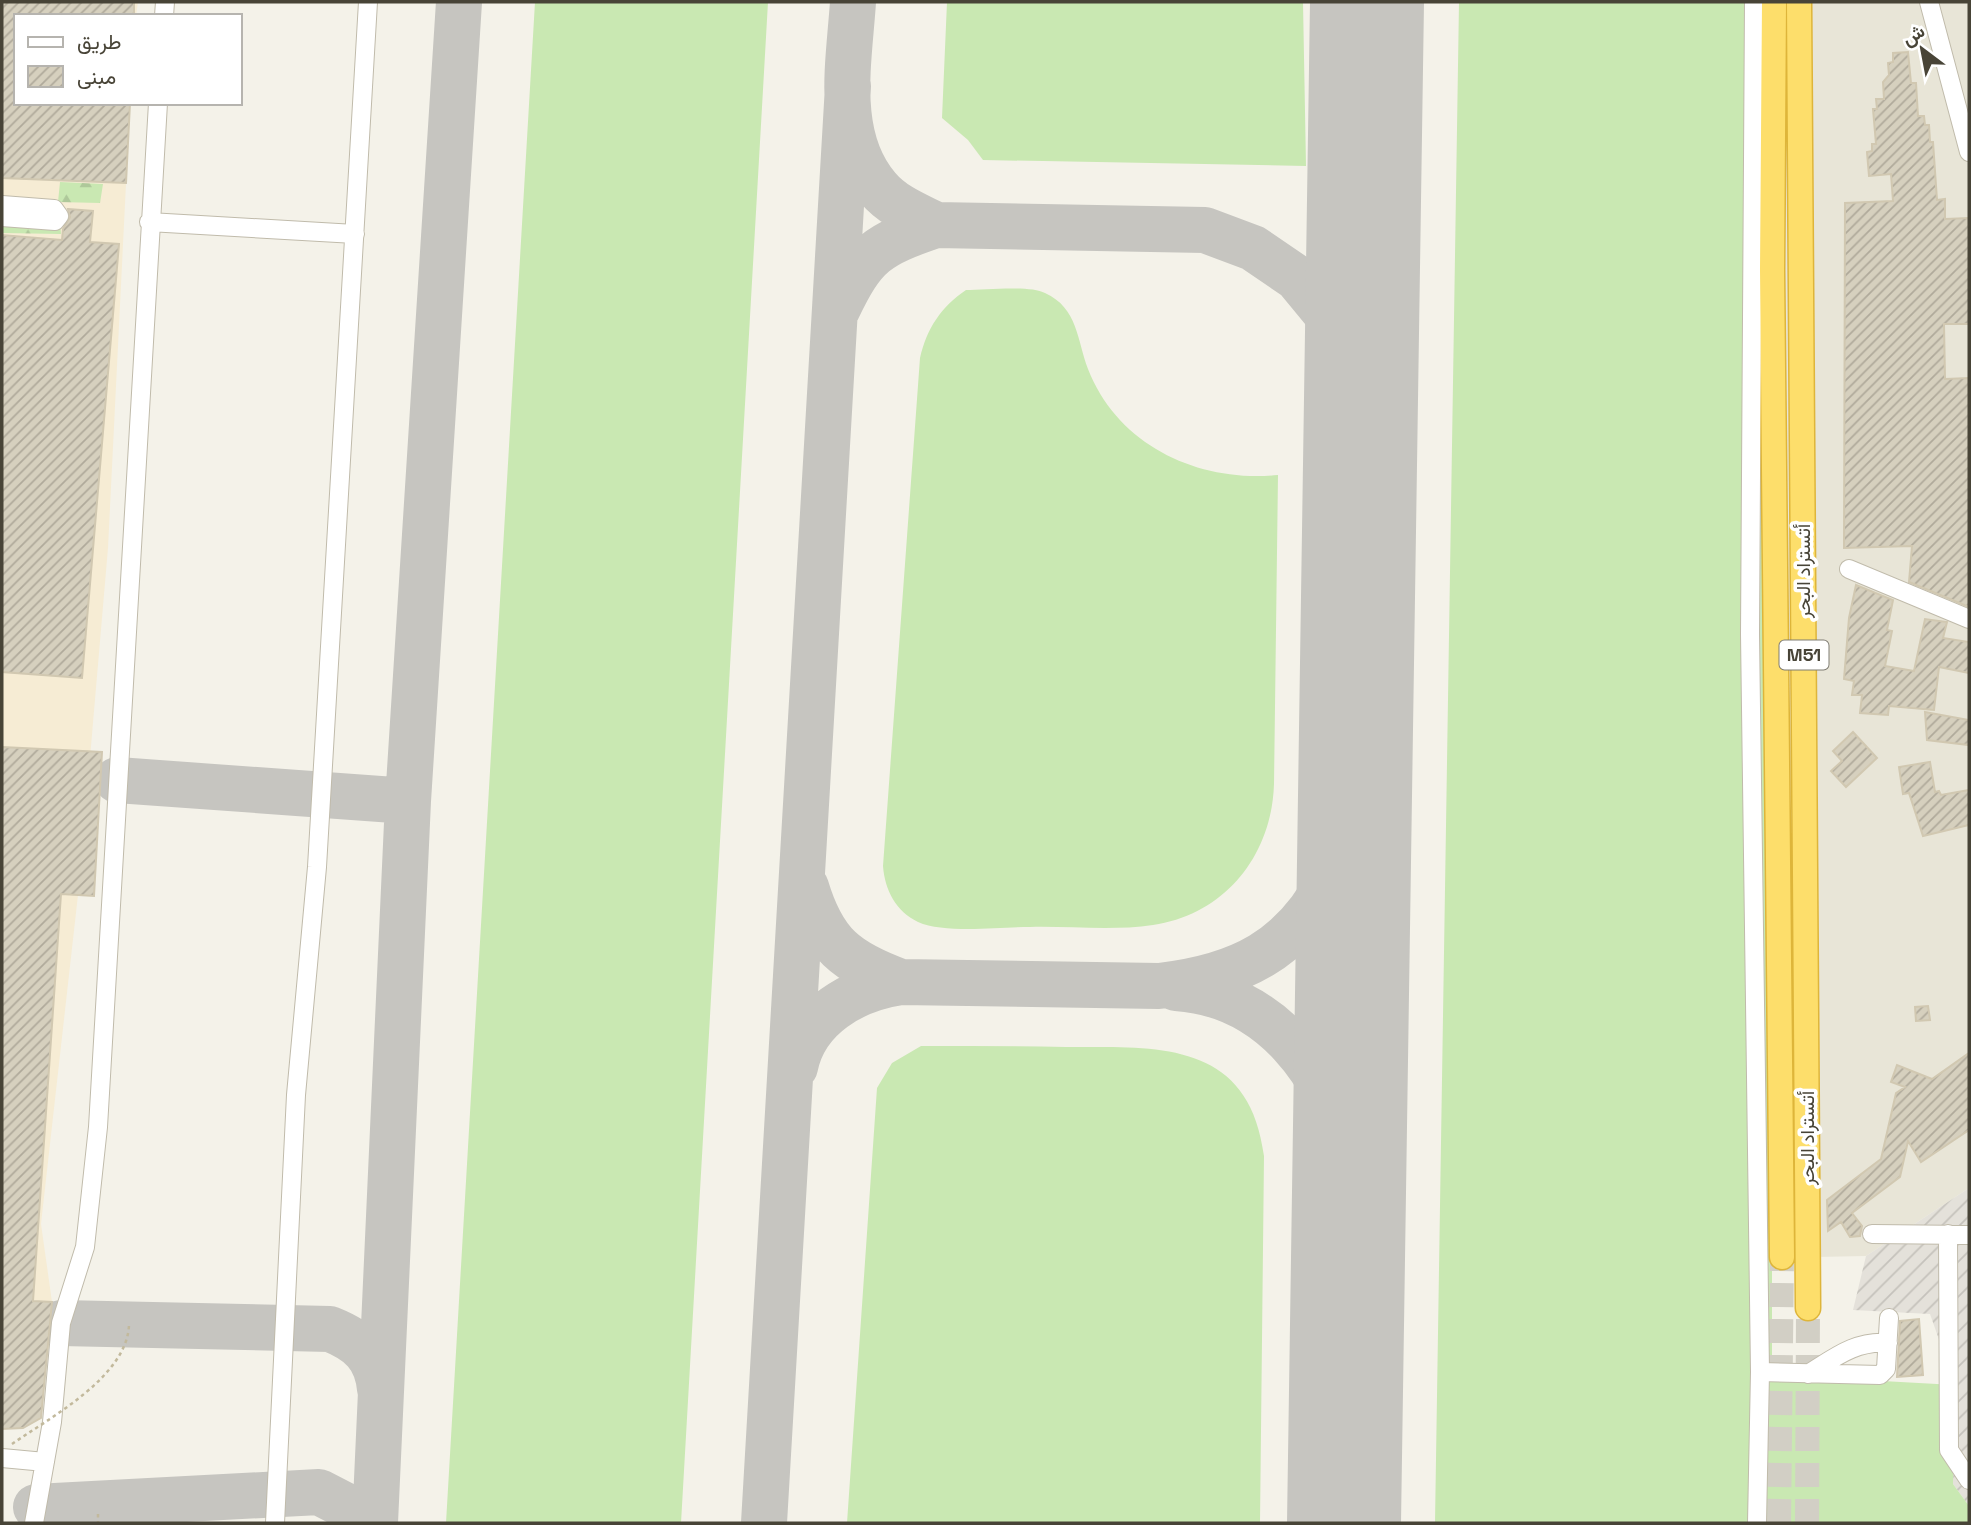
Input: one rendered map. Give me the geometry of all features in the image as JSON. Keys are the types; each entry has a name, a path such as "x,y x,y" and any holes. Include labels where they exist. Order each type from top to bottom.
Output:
{"highway":[{"name":"أتستراد البحر","path":"1774,2 1772,270 1782,1257"},
{"name":"أتستراد البحر","path":"1799,2 1808,1308"}],"street":[{"path":"275,1523 296,1095 317,867 368,2"},
{"path":"1754,2 1750,634 1759,1372 1756,1523"},
{"path":"1930,2 1968,144"},
{"path":"34,1523 55,1402 59,1333 85,1247 98,1127 158,105"},
{"path":"2,205 54,209 59,216 55,220 2,217"},
{"path":"149,222 355,234"},
{"path":"1849,569 1969,619"},
{"path":"1872,1234 1969,1235"},
{"path":"1948,1234 1949,1450 1969,1480"},
{"path":"1759,1372 1880,1375 1886,1369 1889,1318"},
{"path":"1808,1374 1851,1348 1875,1342 1888,1343"},
{"path":"7,1451 45,1462"}],"path":[{"path":"7,1451 94,1388 129,1338 130,1324"},
{"path":"98,1514 99,1523"}],"shaded area":[{"path":"2,2 138,2 136,14 14,14 14,105 130,105 108,548 79,886 41,1224 52,1302 49,1348 31,1368 26,1380 2,1381"},
{"path":"1764,2 1969,2 1969,1188 1866,1256 1768,1258"},
{"path":"1969,1188 1969,1506 1953,1484 1955,1385 1930,1314 1853,1310 1866,1256"}],"green space":[{"path":"535,2 768,2 681,1523 446,1523"},
{"path":"947,2 1303,2 1306,166 983,160 968,140 942,118"},
{"path":"1459,2 1775,2 1772,27 1772,1375 1955,1385 1953,1484 1969,1506 1969,1523 1435,1523"},
{"path":"60,182 103,184 100,203 58,202"},
{"path":"2,219 60,222 61,234 2,233"},
{"path":"1029,289 1056,299 1075,326 1088,369 1102,396 1119,419 1140,438 1165,454 1219,473 1278,475 1274,784 1271,810 1254,857 1240,877 1222,895 1202,909 1179,919 1123,928 943,928 929,926 910,917 898,906 886,884 883,866 920,358 936,319 966,290"},
{"path":"921,1046 1100,1047 1164,1051 1193,1058 1218,1070 1239,1090 1255,1118 1264,1156 1260,1523 847,1523 877,1088 892,1063"}],"building":[{"path":"2,2 134,2 134,14 14,14 14,105 130,105 126,183 2,178"},
{"path":"1908,52 1911,83 1916,83 1918,116 1924,116 1925,125 1929,125 1930,142 1933,142 1937,200 1945,199 1945,219 1969,218 1969,324 1944,324 1945,379 1969,378 1969,607 1909,582 1912,546 1844,548 1845,203 1893,201 1891,174 1869,176 1867,152 1872,151 1872,144 1876,144 1873,109 1877,109 1876,99 1884,99 1883,82 1889,75 1888,63 1893,62 1893,53"},
{"path":"68,209 93,211 90,242 119,244 82,678 2,672 2,235 62,240 63,229 70,217"},
{"path":"1856,585 1893,600 1887,630 1892,631 1885,666 1914,671 1925,619 1947,622 1943,638 1969,642 1969,673 1939,667 1934,710 1889,706 1888,715 1860,713 1862,695 1852,695 1854,681 1844,679 1849,618"},
{"path":"1925,712 1969,720 1969,745 1927,740"},
{"path":"1853,732 1877,758 1846,787 1831,771 1842,761 1833,751"},
{"path":"2,747 102,752 94,896 61,894 33,1301 52,1302 41,1418 23,1428 2,1429"},
{"path":"1930,762 1935,792 1939,791 1941,795 1969,790 1969,825 1923,836 1909,793 1903,794 1899,767"},
{"path":"1928,1006 1930,1020 1916,1021 1915,1007"},
{"path":"1969,1053 1969,1130 1921,1162 1908,1141 1900,1177 1852,1213 1862,1226 1860,1236 1850,1237 1841,1222 1828,1231 1827,1200 1881,1159 1896,1093 1905,1087 1891,1082 1897,1065 1932,1079"},
{"path":"1919,1319 1923,1375 1897,1377 1900,1321"}],"taxiway":[{"path":"375,1523 408,801 459,2"},
{"path":"853,2 848,74 850,123 864,168 878,188 891,200 936,225 1205,230 1253,248 1297,278 1330,318 1361,388"},
{"path":"764,1523 848,86"},
{"path":"837,310 856,275 875,254 899,239 936,225"},
{"path":"806,887 820,923 839,948 865,967 901,982 1159,986 1188,982 1239,967 1261,956 1300,924 1345,852 1352,817 1355,763"},
{"path":"117,780 408,801"},
{"path":"795,1067 800,1049 809,1033 834,1008 866,991 901,982"},
{"path":"1176,988 1210,994 1241,1005 1268,1022 1291,1044 1328,1098 1349,1161"},
{"path":"61,1323 330,1329 350,1339 365,1351 375,1367 380,1389"},
{"path":"36,1507 319,1492 350,1508 363,1523"}],"runway":[{"path":"1344,1523 1367,2"}],"tunnel":[{"path":"1779,1523 1782,1257"},
{"path":"1807,1523 1808,1308"}]}
